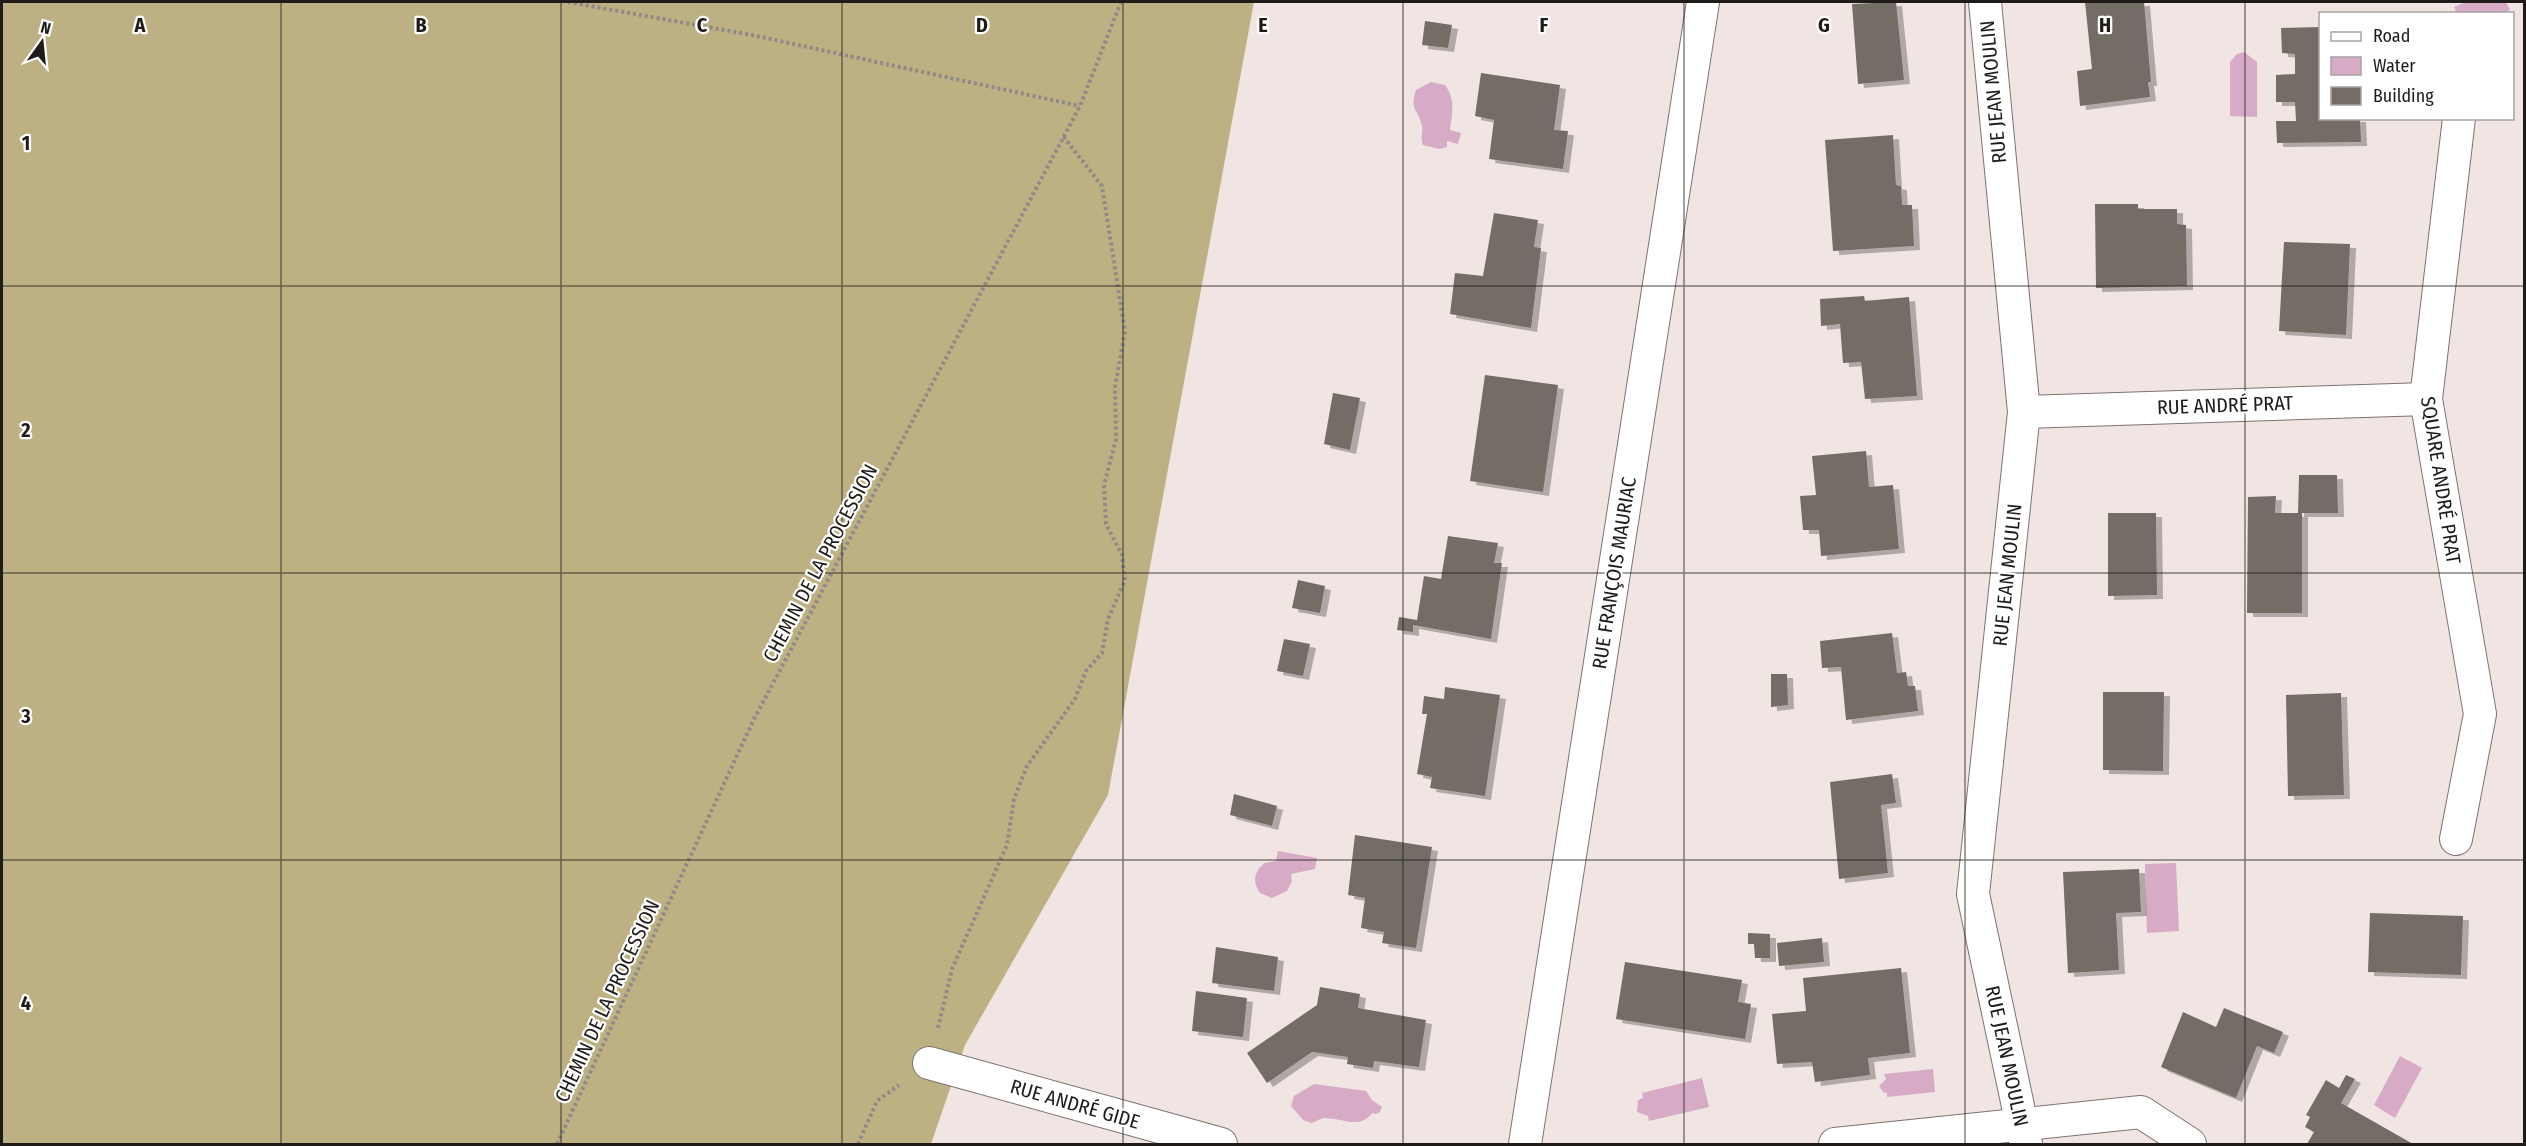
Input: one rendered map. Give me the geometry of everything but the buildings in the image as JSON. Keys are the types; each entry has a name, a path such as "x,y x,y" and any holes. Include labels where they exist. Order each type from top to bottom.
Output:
{"street":[{"name":"RUE FRANÇOIS MAURIAC","path":"1525,1144 1703,2"},
{"name":"RUE JEAN MOULIN","path":"1985,2 2024,412 1973,894 2023,1135"},
{"name":"SQUARE ANDRÉ PRAT","path":"2456,839 2480,714 2426,399 2459,120"},
{"name":"RUE ANDRÉ PRAT","path":"2024,412 2426,399"},
{"name":"RUE ANDRÉ GIDE","path":"930,1062 1221,1144"},
{"path":"1835,1144 2023,1135 2141,1112 2190,1144"}],"path":[{"path":"568,2 752,35 1080,106"},
{"name":"CHEMIN DE LA PROCESSION","path":"557,1144 754,719 1080,106 1121,2"},
{"path":"858,1144 877,1101 930,1062 952,969 1007,845 1018,788 1027,766 1075,699 1086,671 1102,653 1108,619 1125,580 1122,555 1106,524 1104,485 1116,439 1115,387 1125,332 1102,186 1063,136"}],"shaded area":[{"path":"2,2 1254,2 1108,795 965,1045 931,1144 2,1144"}],"water":[{"path":"2466,2 2506,2 2510,10 2505,12 2456,12 2454,7"},
{"path":"2244,52 2257,62 2257,117 2230,116 2230,62 2237,54"},
{"path":"1431,82 1445,85 1451,96 1450,130 1461,133 1458,144 1447,141 1447,147 1439,149 1423,145 1422,126 1414,106 1414,97 1416,90"},
{"path":"1278,851 1317,858 1315,869 1291,874 1292,881 1287,891 1272,898 1260,893 1255,877 1264,863 1276,861"},
{"path":"2176,863 2179,931 2147,933 2145,864"},
{"path":"2400,1056 2422,1068 2395,1118 2374,1105"},
{"path":"1933,1069 1935,1092 1887,1097 1887,1093 1883,1092 1879,1086 1886,1079 1884,1074"},
{"path":"1702,1078 1709,1107 1649,1121 1648,1116 1637,1112 1638,1100 1643,1098 1642,1093"},
{"path":"1314,1084 1366,1091 1372,1100 1382,1107 1380,1112 1372,1113 1362,1121 1350,1122 1325,1118 1311,1123 1303,1120 1291,1106 1294,1096"}]}
